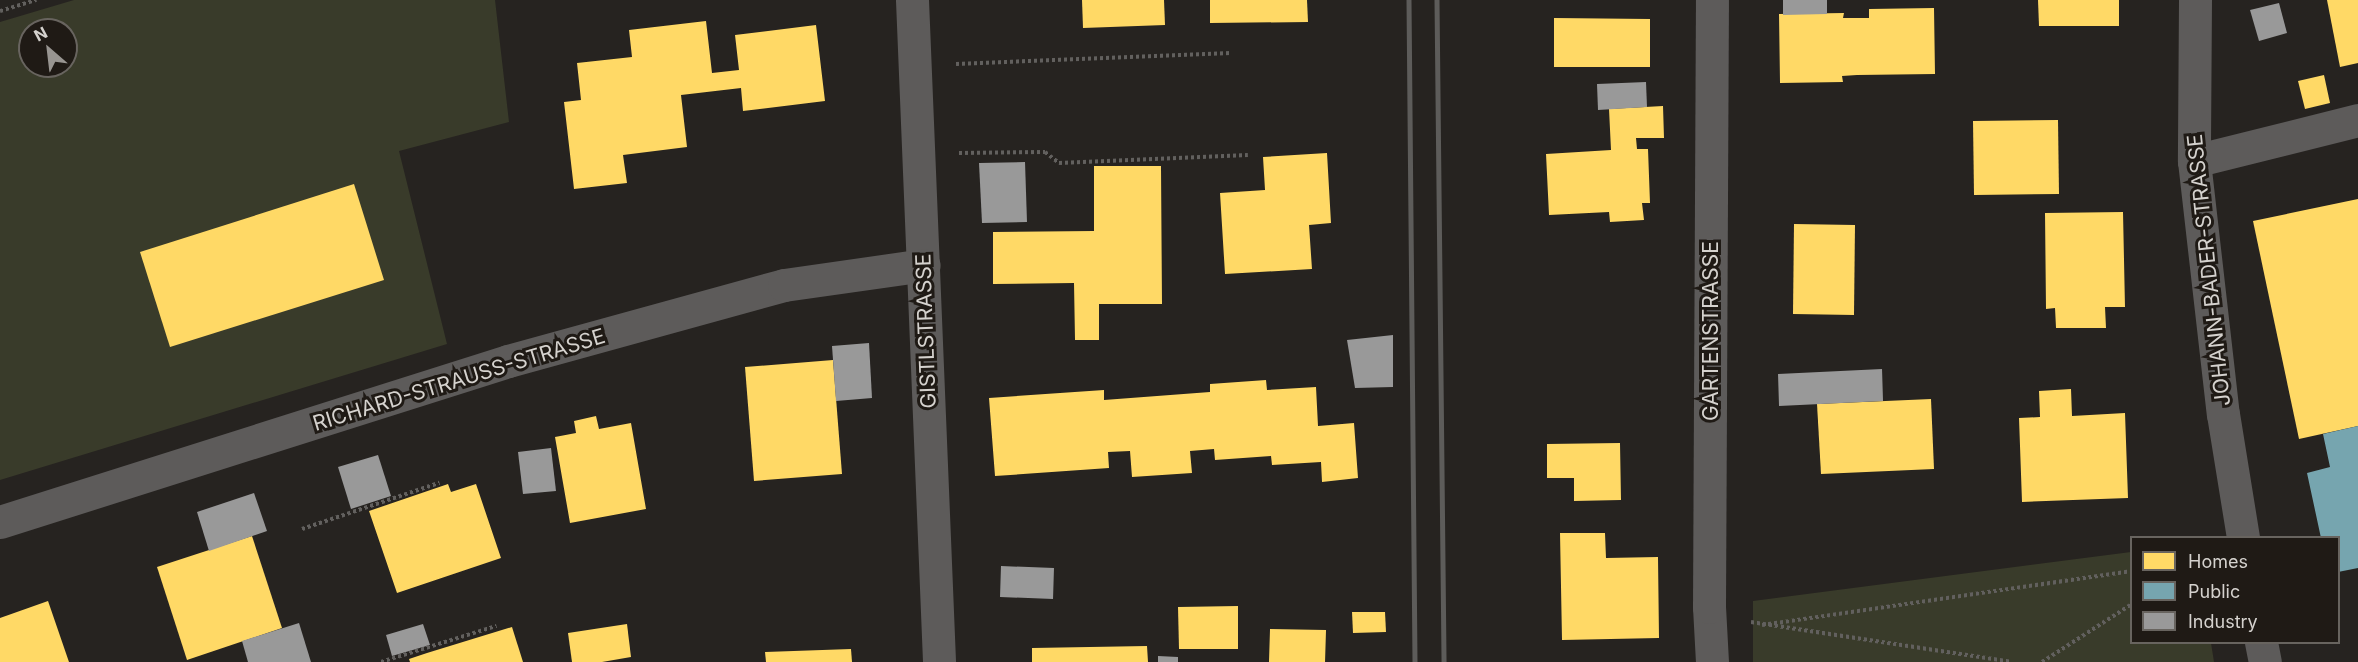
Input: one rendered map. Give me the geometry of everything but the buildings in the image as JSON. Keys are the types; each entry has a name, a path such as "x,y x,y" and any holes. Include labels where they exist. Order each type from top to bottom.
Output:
{"street":[{"name":"GISTLSTRASSE","path":"912,0 912,66 924,265 939,662"},
{"name":"GARTENSTRASSE","path":"1712,0 1709,607 1712,662"},
{"name":"JOHANN-BADER-STRASSE","path":"2195,0 2194,161 2223,414 2243,536"},
{"path":"2194,161 2358,120"},
{"name":"RICHARD-STRAUSS-STRASSE","path":"0,522 508,361 784,285 924,265"},
{"path":"2261,644 2265,662"}],"path":[{"path":"0,11 36,0"},
{"path":"912,66 1231,53"},
{"path":"917,153 1045,152 1059,163 1248,155"},
{"path":"302,529 439,483"},
{"path":"1762,626 2130,571"},
{"path":"2042,662 2130,605"},
{"path":"1709,607 1762,626 2011,662"},
{"path":"381,662 496,626"}],"green space":[{"path":"74,0 495,0 509,122 399,151 447,344 0,480 0,22"},
{"path":"2130,552 2130,644 2211,644 2214,662 1753,662 1753,601"}],"railway":[{"path":"1409,0 1415,662"},
{"path":"1437,0 1444,662"}]}
